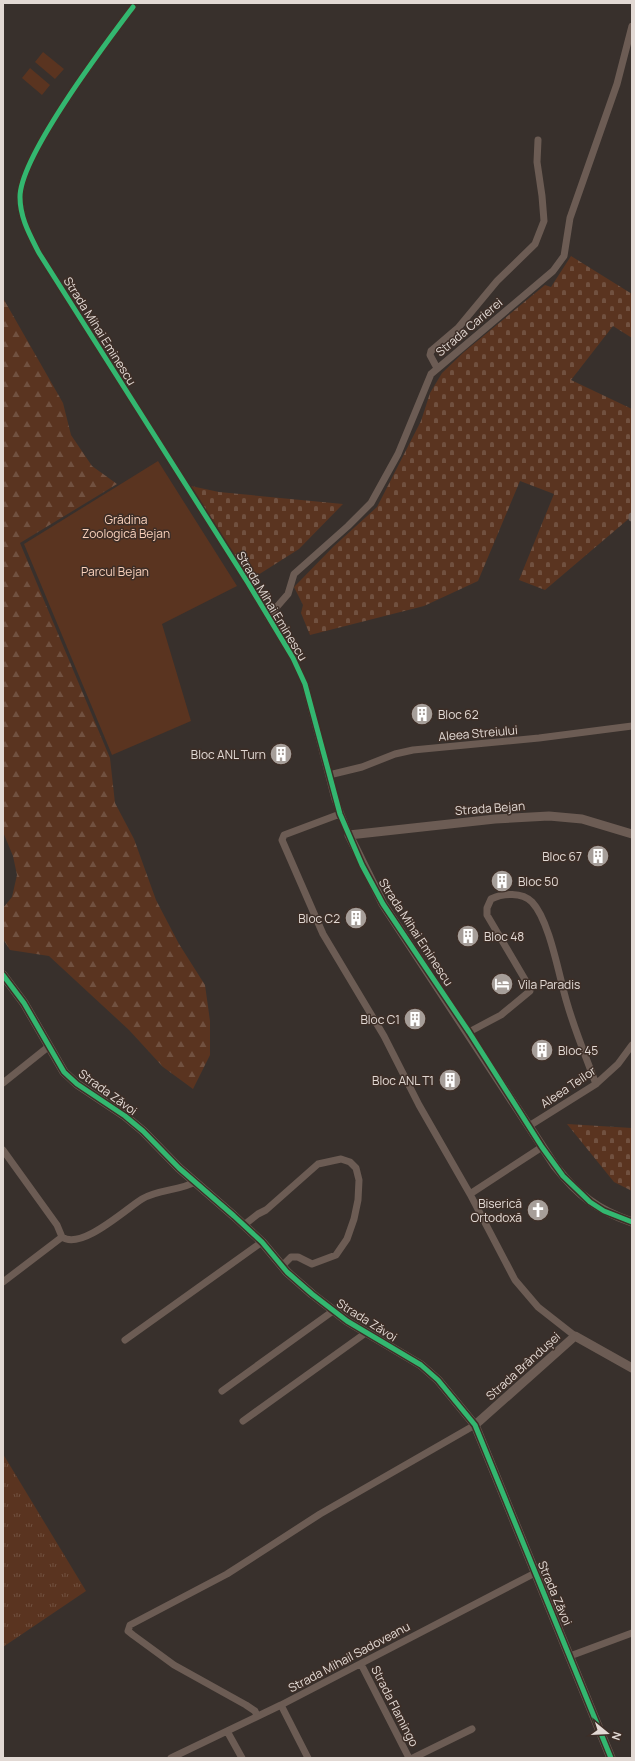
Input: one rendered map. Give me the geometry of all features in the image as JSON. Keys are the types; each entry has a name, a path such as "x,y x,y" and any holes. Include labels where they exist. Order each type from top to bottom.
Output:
{"street":[{"name":"Strada Mihai Eminescu","path":"133,7 57,116 30,162 24,176 20,195 21,214 39,254 293,658 305,684 340,814 383,904 469,1032 542,1147 563,1176 590,1202 604,1211 632,1222"},
{"name":"Strada Carierei","path":"268,617 288,594 294,574 348,526 371,503 398,454 431,374 553,271 564,256 570,218 617,84 632,26"},
{"path":"437,368 430,355 431,351 458,328 497,281 535,244 544,221 537,162 538,140"},
{"name":"Aleea Streiului","path":"329,775 362,767 395,754 413,750 546,737 632,726"},
{"path":"340,814 284,835 282,840 323,934 384,1036 419,1105 470,1194 515,1280 538,1307 575,1336"},
{"name":"Strada Bejan","path":"349,834 495,818 548,816 582,819 632,834"},
{"path":"469,1032 500,1015 530,991 530,988 487,915 487,908 491,899 497,896 507,895 524,897 535,907 545,926 567,1005 596,1084"},
{"name":"Strada Zăvoi","path":"4,977 24,1003 48,1047 64,1072 77,1084 125,1116 262,1242 282,1266 312,1294 333,1311 421,1365 443,1385 475,1425 612,1758"},
{"name":"Aleea Teilor","path":"529,1126 596,1084 618,1064 632,1045"},
{"path":"3,1083 48,1047"},
{"path":"470,1194 542,1147"},
{"path":"3,1150 57,1225 62,1237 69,1240 94,1233 143,1198 158,1192 189,1185 195,1182"},
{"path":"244,1225 258,1214 266,1210 318,1164 341,1159 353,1165 359,1176 358,1200 351,1230 340,1252 334,1256 312,1264 298,1257 291,1257 282,1266"},
{"path":"3,1282 62,1237"},
{"path":"125,1340 262,1242"},
{"path":"222,1391 333,1311"},
{"path":"243,1421 367,1332"},
{"name":"Strada Brândușei","path":"475,1425 575,1336 632,1368"},
{"path":"257,1716 255,1711 246,1705 186,1672 133,1635 128,1631 130,1625 227,1574 320,1514 475,1425"},
{"name":"Strada Mihail Sadoveanu","path":"171,1758 362,1664 535,1573"},
{"path":"570,1656 632,1633"},
{"name":"Strada Flamingo","path":"362,1664 409,1758"},
{"path":"281,1705 308,1758"},
{"path":"413,1758 472,1729"},
{"path":"227,1731 242,1758"}],"green space":[{"path":"43,52 64,69 55,79 35,62"},
{"path":"30,68 50,85 42,95 22,78"},
{"path":"571,256 632,294 632,338 613,326 571,380 632,409 632,516 545,590 519,580 554,494 520,481 478,581 424,606 310,635 301,613 303,605 294,587 333,547 377,507 421,421 430,393 442,373 464,352 545,285 551,287"},
{"path":"3,298 63,403 71,435 92,466 117,484 20,543 110,758 115,803 134,839 156,900 179,944 205,985 210,1021 210,1055 193,1089 163,1067 129,1030 49,956 10,950 3,939 3,908 12,897 17,875 13,856 3,832"},
{"name":"Parcul Bejan","path":"158,461 237,586 162,624 191,721 112,755 24,544"},
{"path":"191,486 219,492 343,504 299,549 250,580"},
{"path":"567,1124 632,1128 632,1191 614,1182"},
{"path":"3,1454 86,1591 3,1647"}],"cycle path":[{"path":"133,7 66,100 34,155 24,179 20,197 20,205 26,226 39,253 248,583 293,658 305,684 340,814 362,865 383,904 469,1032 542,1147 563,1176 590,1202 604,1211 632,1222"},
{"path":"3,975 24,1003 64,1072 77,1084 125,1116 143,1131 179,1168 262,1242 287,1272 312,1294 347,1321 421,1365 438,1380 475,1425 611,1758"}],"place":[{"name":"Bloc 62","path":"422,714"},
{"name":"Bloc ANL Turn","path":"281,754"},
{"name":"Bloc 67","path":"598,856"},
{"name":"Bloc 50","path":"502,881"},
{"name":"Bloc C2","path":"356,918"},
{"name":"Bloc 48","path":"468,936"},
{"name":"Vila Paradis","path":"502,984"},
{"name":"Bloc C1","path":"415,1019"},
{"name":"Bloc 45","path":"542,1050"},
{"name":"Bloc ANL T1","path":"450,1080"},
{"name":"Biserică Ortodoxă","path":"538,1210"}],"park label":[{"name":"Grădina Zoologică Bejan","path":"126,526"}]}
